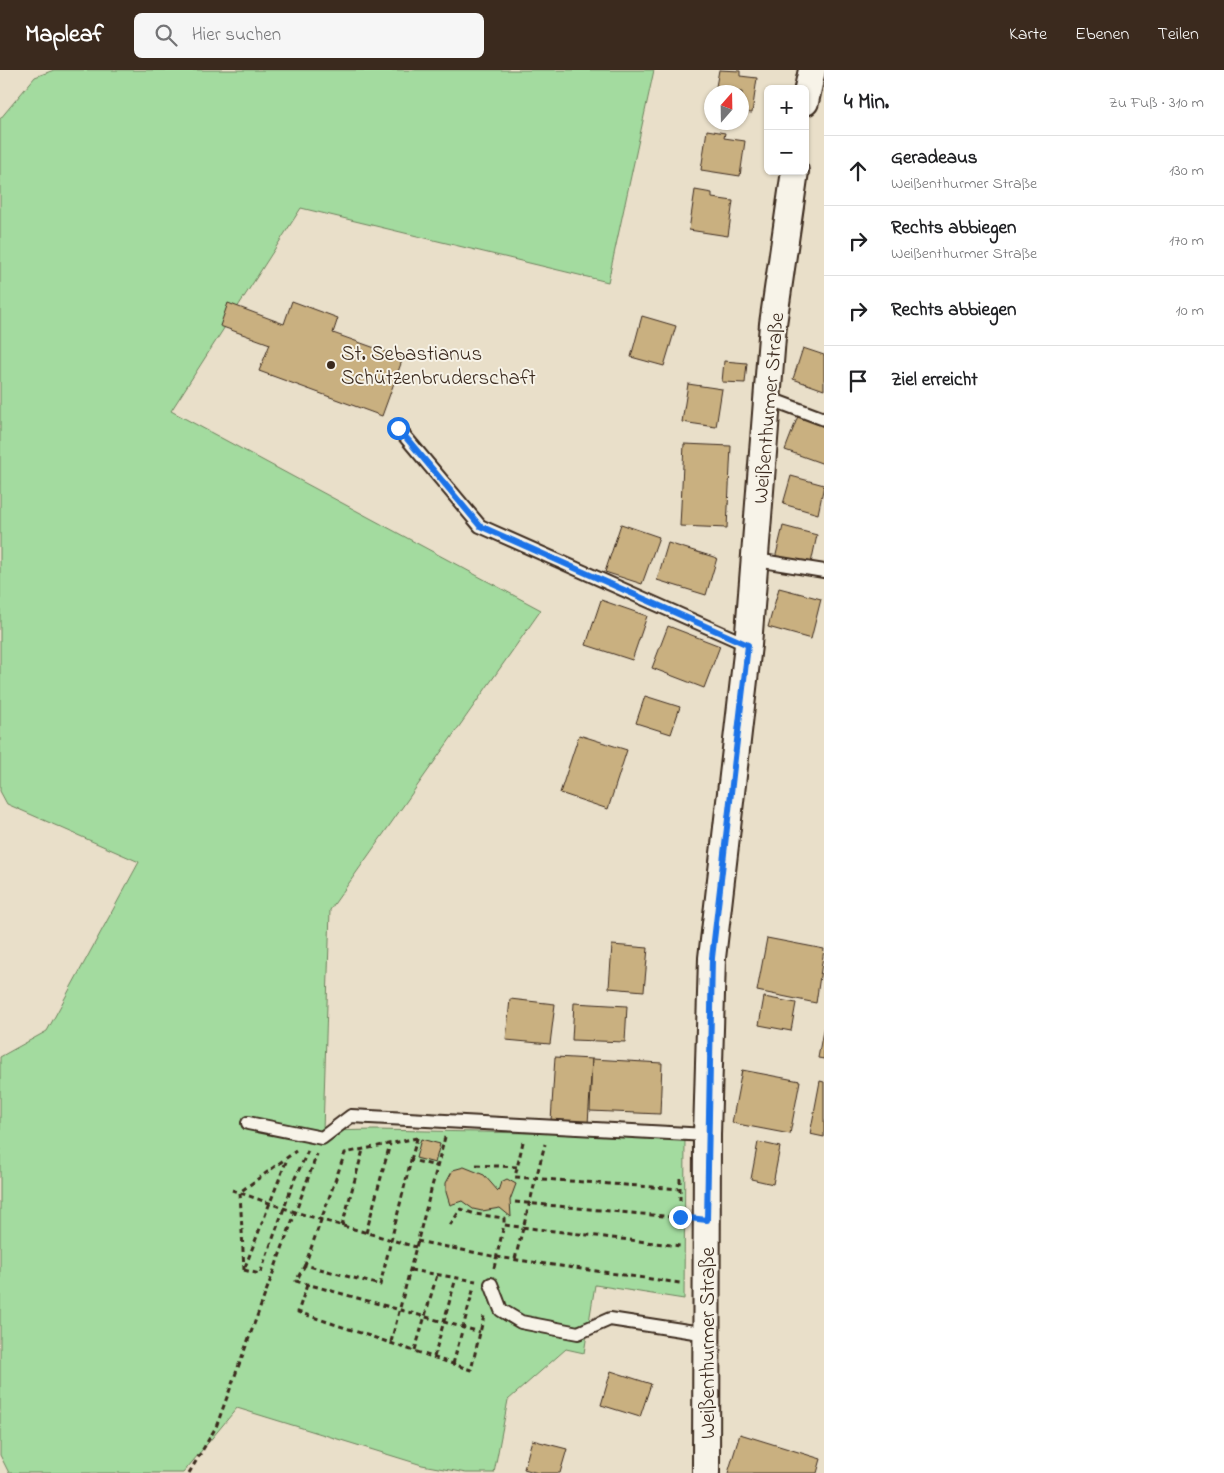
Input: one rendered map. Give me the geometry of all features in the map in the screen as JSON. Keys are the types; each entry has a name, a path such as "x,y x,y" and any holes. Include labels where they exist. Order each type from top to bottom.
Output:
{"street":[{"path":"809,85 812,70"},
{"name":"Weißenthurmer Straße","path":"706,1473 707,1135 712,958 748,645 773,324 794,175"}],"lane":[{"path":"768,398 824,419"},
{"path":"398,428 480,526 748,645"},
{"path":"756,560 824,571"},
{"path":"248,1123 319,1138 351,1116 707,1135"},
{"path":"491,1284 501,1310 521,1322 578,1333 610,1318 707,1334"}],"path":[{"path":"391,1342 449,1122"},
{"path":"305,1265 380,1284 417,1138 419,1134 427,1136"},
{"path":"240,1192 288,1156 319,1138"},
{"path":"244,1270 260,1274 295,1178 319,1138"},
{"path":"190,1473 216,1427 295,1212 319,1138"},
{"path":"417,1138 346,1153 305,1265 296,1281 480,1332"},
{"path":"436,1138 444,1139"},
{"path":"523,1142 515,1177 680,1189"},
{"path":"514,1259 545,1143"},
{"path":"366,1233 390,1144"},
{"path":"342,1226 363,1150"},
{"path":"244,1270 288,1156"},
{"path":"411,1160 437,1166"},
{"path":"476,1164 517,1167"},
{"path":"232,1190 295,1212 416,1247"},
{"path":"240,1192 244,1270"},
{"path":"515,1202 707,1220"},
{"path":"307,1285 298,1312 470,1370 504,1226 504,1218 475,1214 461,1209 450,1225"},
{"path":"504,1226 680,1246"},
{"path":"417,1241 497,1257 680,1283"},
{"path":"410,1270 491,1284"},
{"path":"415,1350 437,1275"},
{"path":"434,1357 456,1278"},
{"path":"453,1364 475,1281"}],"green space":[{"path":"54,70 654,70 608,282 301,208 171,411 541,610 330,910 323,1131 375,1130 685,1136 684,1299 595,1285 584,1353 566,1349 508,1400 494,1473 466,1473 422,1465 237,1408 183,1473 9,1473 0,1455 0,1057 47,1031 139,862 7,804 0,791 0,119 35,77"}],"building":[{"path":"719,70 740,71 740,76 757,78 752,113 749,113 749,85 716,85"},
{"path":"707,130 725,133 724,138 745,141 740,176 701,170"},
{"path":"695,190 712,193 712,198 733,201 728,236 689,230"},
{"name":"St. Sebastianus Schützenbruderschaft","path":"292,301 338,318 333,333 403,358 382,416 259,371 270,344 220,326 228,303 284,324"},
{"path":"642,316 676,326 664,366 631,357"},
{"path":"803,348 824,355 824,390 793,379"},
{"path":"724,361 747,363 745,383 722,382"},
{"path":"688,384 722,389 716,427 682,422"},
{"path":"798,416 824,425 824,464 785,450"},
{"path":"684,444 731,446 727,528 680,526"},
{"path":"791,476 824,485 818,514 783,504"},
{"path":"621,524 659,537 642,584 605,572"},
{"path":"783,526 817,535 810,568 775,559"},
{"path":"668,543 717,558 706,595 657,580"},
{"path":"779,588 821,599 811,639 768,627"},
{"path":"601,600 647,616 632,660 586,645"},
{"path":"668,626 720,646 704,688 652,668"},
{"path":"645,696 680,707 671,734 636,723"},
{"path":"579,735 627,750 608,809 560,793"},
{"path":"767,938 824,949 816,1003 757,991"},
{"path":"612,945 648,948 644,991 609,988"},
{"path":"764,997 796,1003 791,1031 759,1025"},
{"path":"510,999 555,1004 550,1044 506,1040"},
{"path":"574,1003 627,1006 625,1042 572,1040"},
{"path":"824,1025 824,1059 818,1058"},
{"path":"555,1057 592,1059 588,1124 551,1121"},
{"path":"592,1059 662,1063 660,1114 590,1111"},
{"path":"742,1070 800,1081 790,1134 732,1123"},
{"path":"820,1081 824,1082 824,1137 810,1134"},
{"path":"421,1139 440,1144 435,1163 416,1158"},
{"path":"758,1142 780,1147 773,1184 751,1179"},
{"path":"464,1167 484,1175 498,1191 501,1182 507,1179 516,1184 510,1200 511,1217 500,1208 482,1211 473,1209 462,1201 450,1205 446,1192 446,1183 453,1170"},
{"path":"611,1371 651,1384 640,1417 601,1405"},
{"path":"740,1434 821,1459 817,1473 728,1473"},
{"path":"532,1440 567,1449 560,1473 538,1473 524,1469"}],"place":[{"name":"St. Sebastianus Schützenbruderschaft","path":"331,365"}],"route":[{"path":"398,428 480,526 748,645 712,958 707,1135 707,1220 680,1217"}]}
